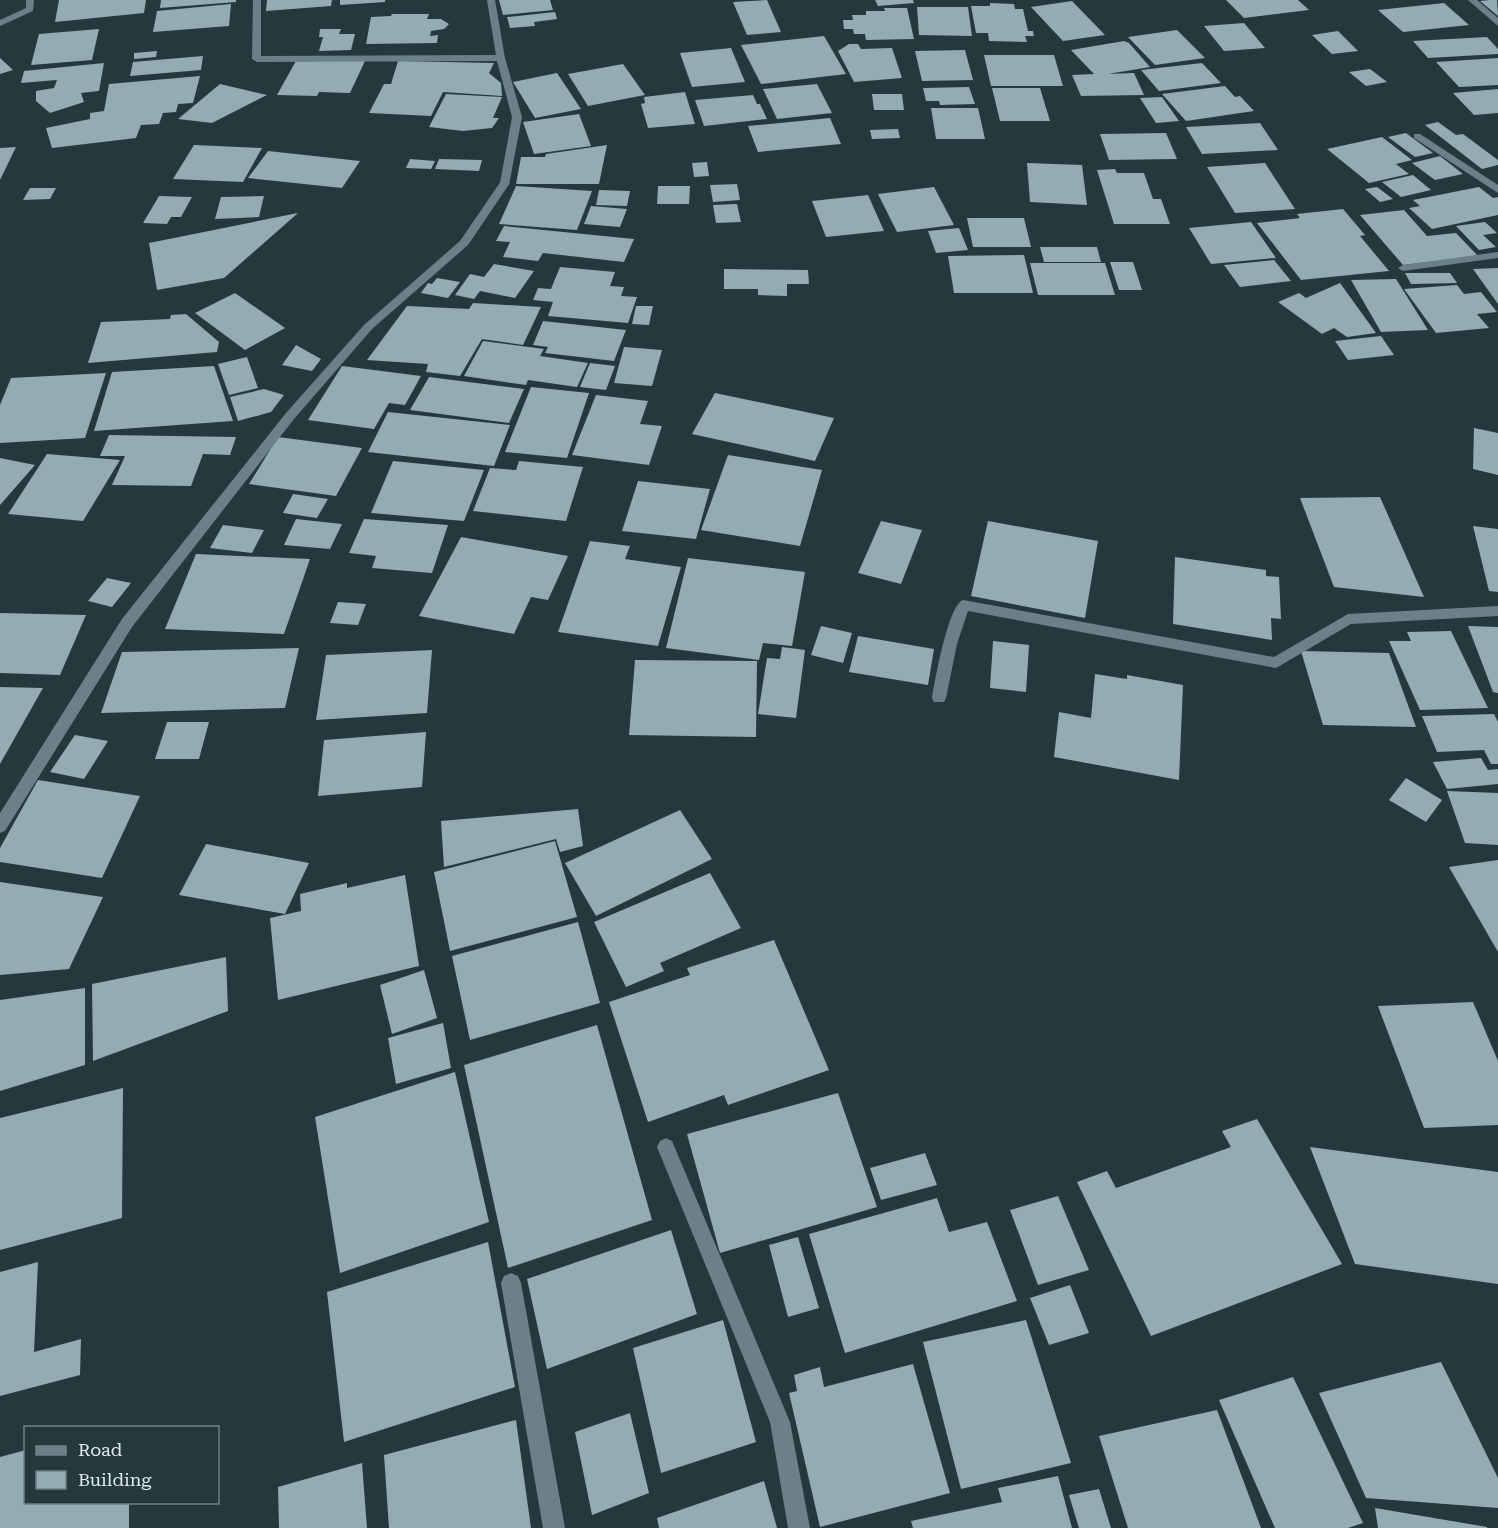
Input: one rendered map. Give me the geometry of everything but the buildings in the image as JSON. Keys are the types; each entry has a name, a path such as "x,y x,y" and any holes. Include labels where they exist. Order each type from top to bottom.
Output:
{"street":[{"path":"0,22 30,9 30,0"},
{"path":"257,0 257,58 501,58"},
{"path":"0,826 134,613 290,416 368,327 464,243 505,183 517,117 501,58 491,0"},
{"path":"1472,0 1498,23"},
{"path":"1417,136 1498,190"},
{"path":"1403,268 1498,255"},
{"path":"939,698 950,644 963,604 1276,663 1348,619 1498,611"},
{"path":"666,1147 780,1422 799,1528"},
{"path":"511,1283 554,1528"}]}
